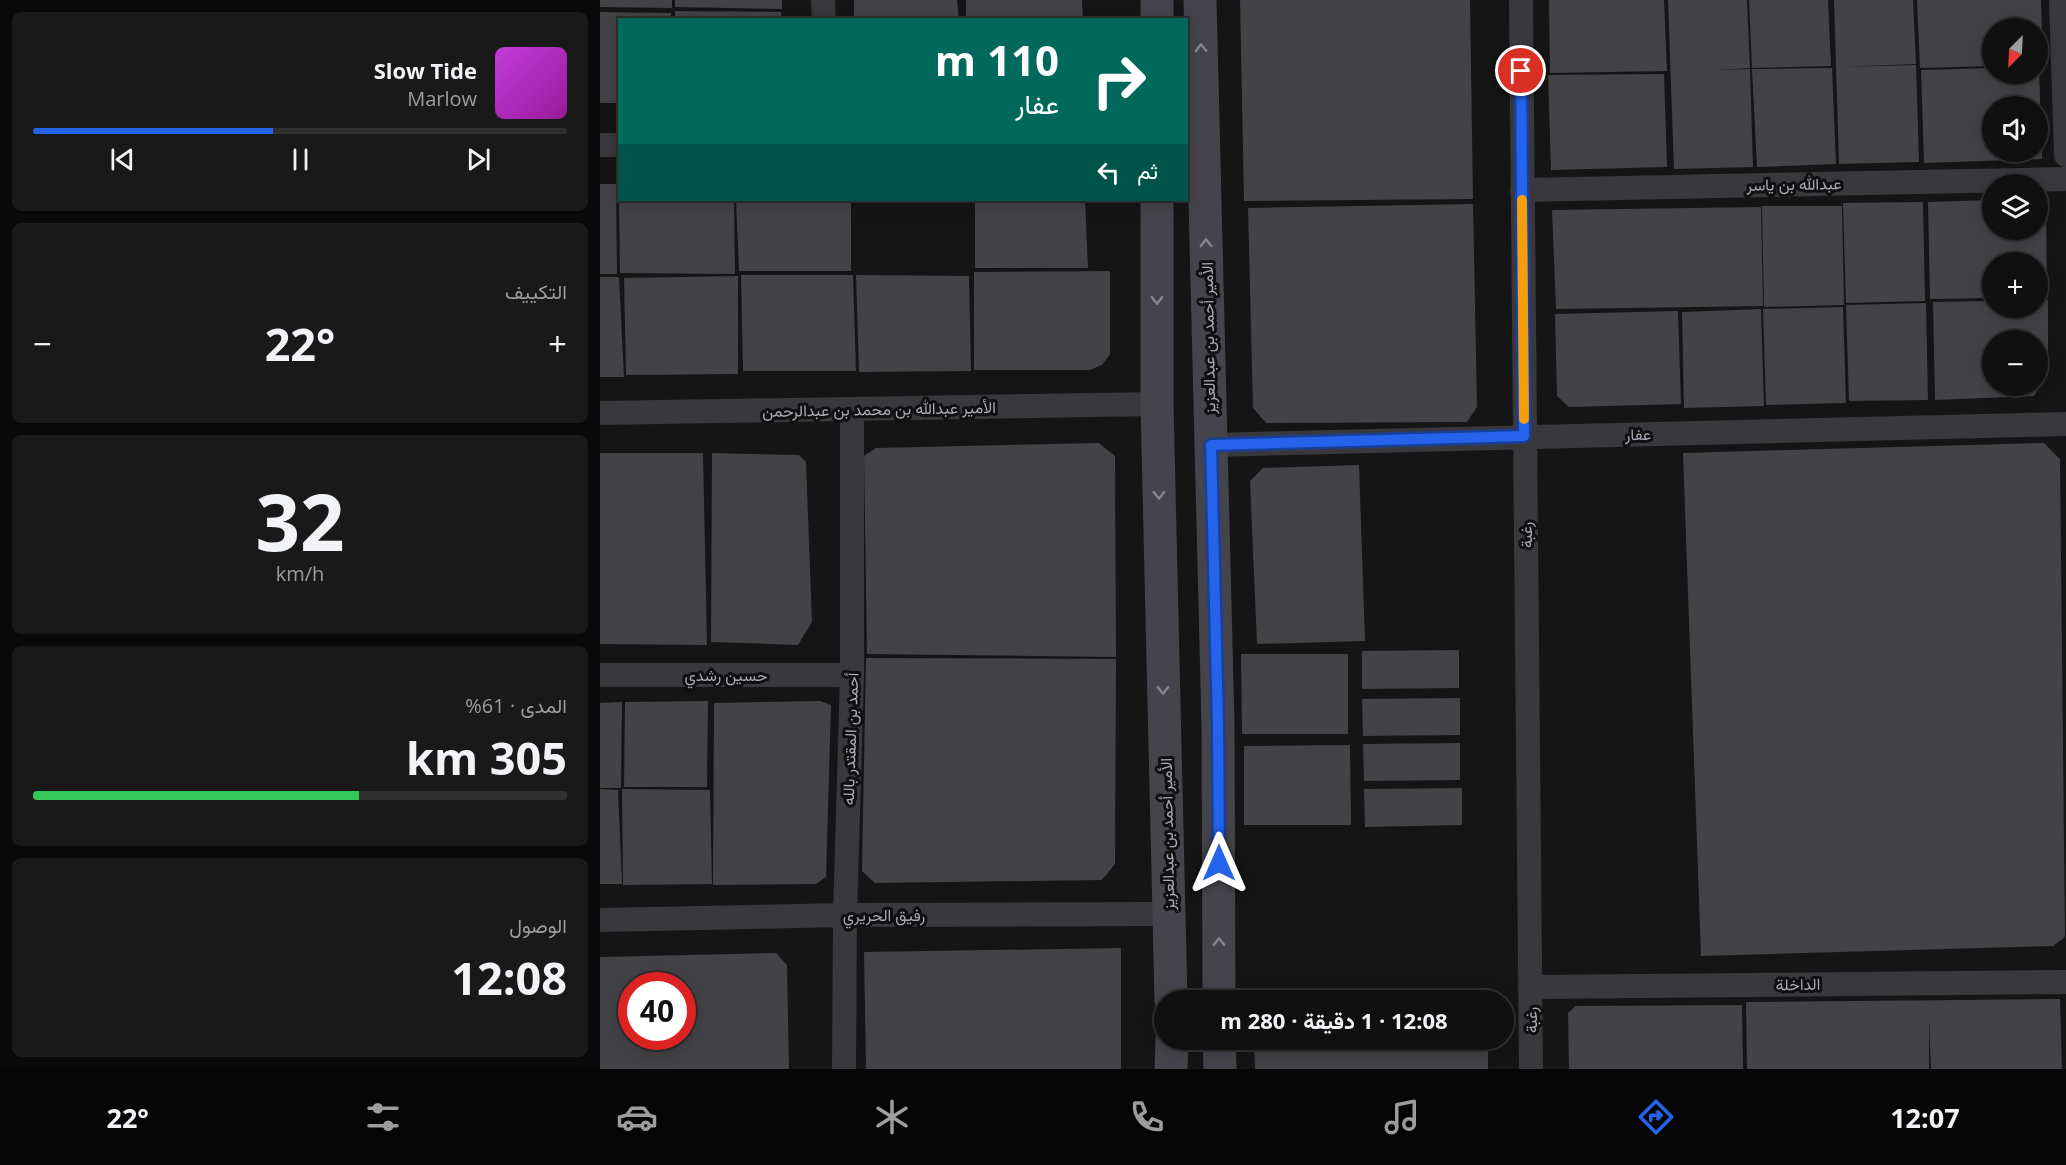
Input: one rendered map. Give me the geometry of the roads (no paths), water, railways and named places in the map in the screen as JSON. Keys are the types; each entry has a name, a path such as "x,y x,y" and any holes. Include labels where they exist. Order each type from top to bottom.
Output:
{"street":[{"path":"823,0 824,18"},
{"path":"1157,0 1157,18"},
{"name":"الأمير أحمد بن عبدالعزيز","path":"1200,0 1195,140 1211,445 1218,725 1219,990"},
{"name":"رغبة","path":"1521,0 1531,1069"},
{"path":"2061,0 2066,155"},
{"path":"600,145 618,145"},
{"name":"عبدالله بن ياسر","path":"1522,190 2066,179"},
{"name":"الأمير أحمد بن عبدالعزيز","path":"1157,201 1157,404 1171,990"},
{"name":"الأمير عبدالله بن محمد بن عبدالرحمن","path":"600,413 1157,404"},
{"name":"أحمد بن المقتدر بالله","path":"844,1069 845,915 852,675 852,410"},
{"name":"عفار","path":"1211,445 2066,424"},
{"name":"حسين رشدي","path":"600,675 852,675"},
{"name":"رفيق الحريري","path":"600,920 845,915 1168,914"},
{"name":"الداخلة","path":"1530,987 2066,982"},
{"path":"1171,1069 1172,1050"},
{"path":"1219,1050 1220,1069"}]}
